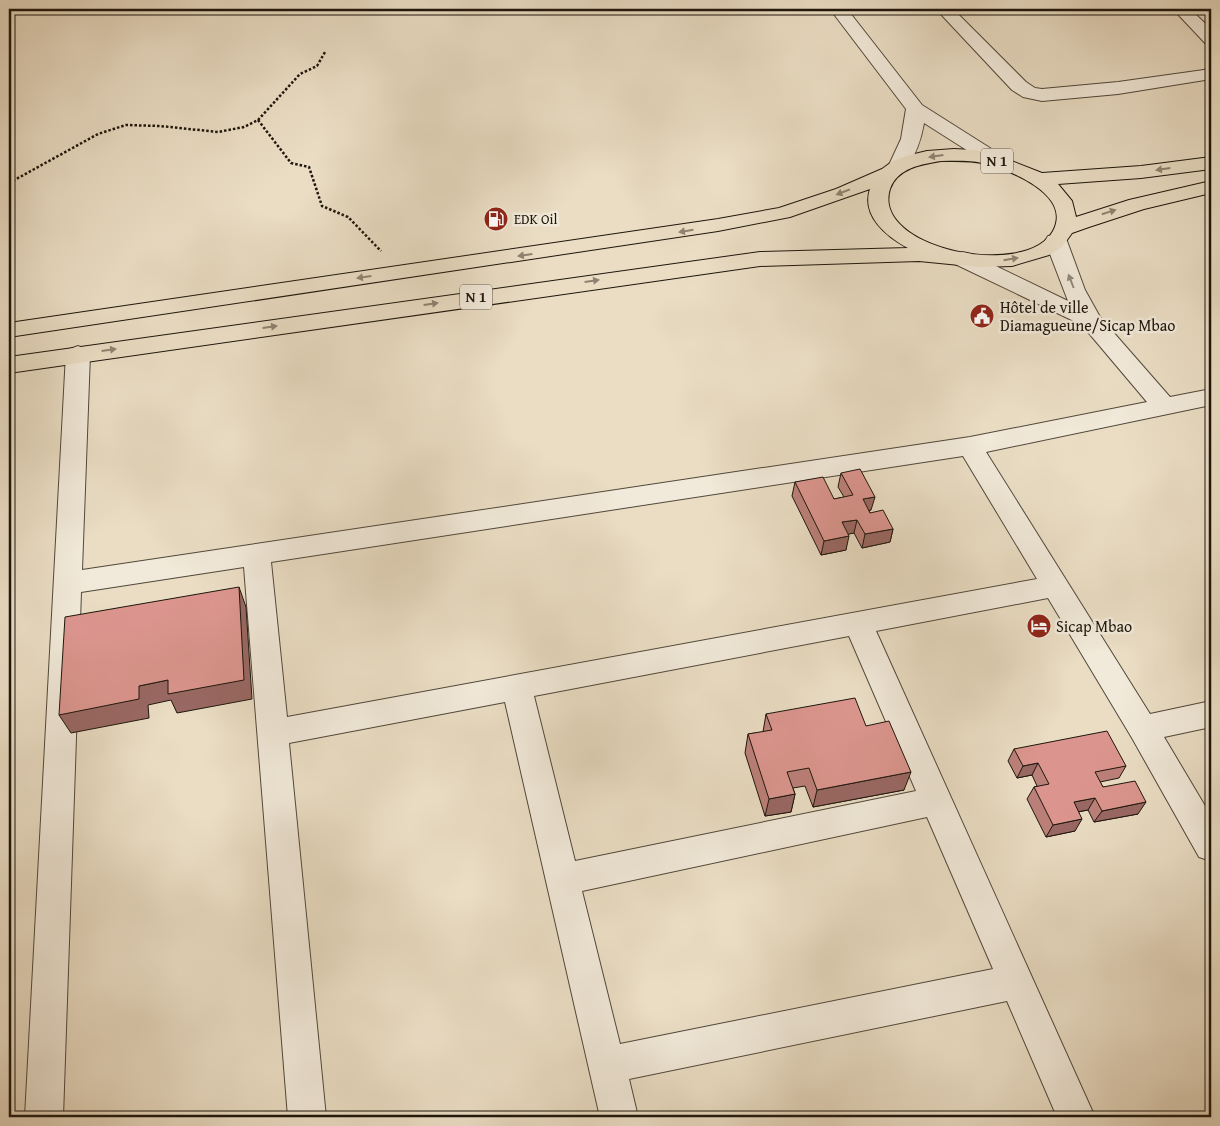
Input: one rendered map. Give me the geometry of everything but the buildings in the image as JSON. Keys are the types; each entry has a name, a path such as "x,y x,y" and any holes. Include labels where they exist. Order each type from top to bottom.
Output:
{"highway":[{"name":"N 1","path":"9,330 617,242 783,213 843,193 918,159 941,155 967,155 994,159 1040,179 1054,190 1063,203 1066,216 1060,235"},
{"name":"N 1","path":"1040,179 1141,172 1211,163"},
{"name":"N 1","path":"893,170 879,187 877,202 883,218 898,233 919,246 954,258"},
{"name":"N 1","path":"9,365 760,259 823,254 1008,260 1044,250 1060,235 1106,212 1211,186"}],"street":[{"path":"838,9 915,109 994,159"},
{"path":"944,9 1019,86 1030,93 1042,95 1080,92 1211,74"},
{"path":"1182,9 1211,39"},
{"path":"893,170 907,153 914,133 915,109"},
{"path":"1060,235 1074,290 1090,320 1164,406"},
{"path":"954,258 1090,320"},
{"path":"44,1117 78,354"},
{"path":"68,583 970,446 1211,397"},
{"path":"970,446 1143,729 1211,846"},
{"path":"257,554 307,1117"},
{"path":"273,733 1055,586"},
{"path":"858,623 1076,1117"},
{"path":"517,687 619,1117"},
{"path":"1143,729 1211,714"},
{"path":"563,879 937,801"},
{"path":"607,1065 1016,982"}],"path":[{"path":"9,183 98,134 126,125 160,126 218,132 244,127 258,120 300,74 317,66 325,52"},
{"path":"258,120 291,163 309,167 322,206 348,217 402,272"}],"place":[{"name":"EDK Oil","path":"496,219"},
{"name":"Hôtel de ville Diamagueune/Sicap Mbao","path":"982,316"},
{"name":"Sicap Mbao","path":"1039,626"}]}
